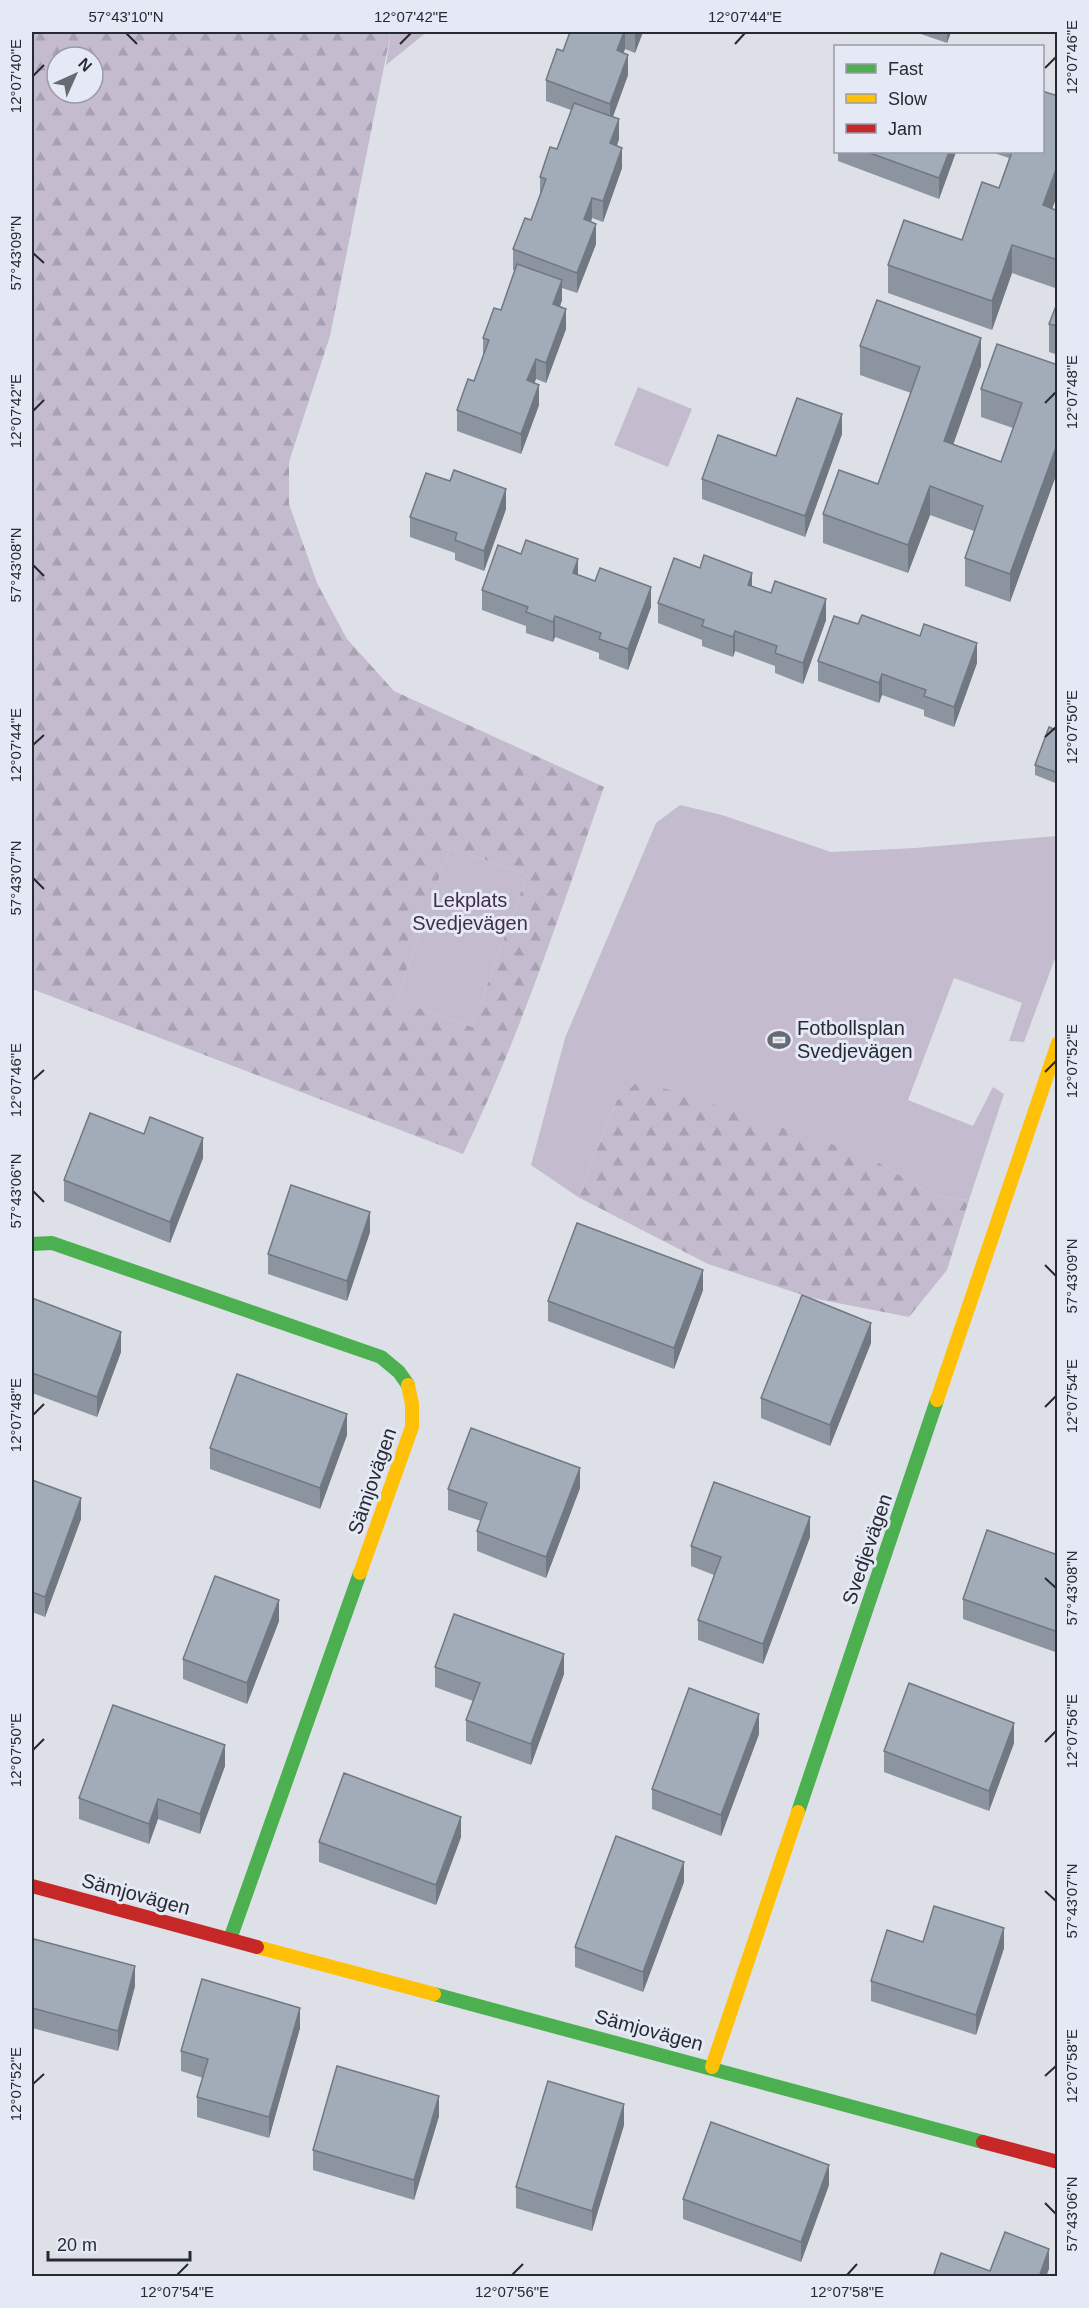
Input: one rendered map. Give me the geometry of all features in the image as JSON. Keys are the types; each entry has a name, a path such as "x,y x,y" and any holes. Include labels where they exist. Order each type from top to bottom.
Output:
{"street":[{"name":"Svedjevägen","path":"711,2067 1058,1042"},
{"name":"Sämjovägen","path":"32,1244 52,1243 381,1357 399,1371 410,1385 413,1404 412,1428 230,1939"},
{"name":"Sämjovägen","path":"32,1886 1058,2162"}],"green space":[{"path":"32,32 391,32 330,336 289,462 289,504 317,583 347,639 394,691 604,787 539,973 503,1064 463,1154 32,989","holes":["450,847 527,875 472,1027 396,1000"]},
{"path":"391,32 427,32 386,65"},
{"path":"638,387 692,409 668,467 614,445"},
{"path":"680,805 722,815 831,852 915,848 1057,836 1057,953 1024,1042 1009,1041 1022,1003 954,978 908,1100 973,1126 993,1087 1004,1094 969,1200 935,1196 867,1156 616,1102 578,1197 531,1165 565,1038 656,823"},
{"name":"Lekplats Svedjevägen","path":"450,847 527,875 472,1027 396,1000"},
{"path":"639,1080 867,1156 935,1196 969,1200 947,1270 909,1317 812,1298 708,1264 578,1197 616,1102"}],"building":[{"path":"570,32 624,32 617,50 628,55 610,104 546,80 557,49 563,51"},
{"path":"1044,92 1058,96 1058,164 1043,205 1058,211 1058,260 1012,245 992,301 888,265 904,220 962,240 982,182 999,188 1012,153 1044,153"},
{"path":"574,103 619,119 610,143 622,148 603,201 592,198 584,219 596,224 577,273 513,249 525,218 531,220 546,179 540,177 550,147 557,149"},
{"path":"870,153 949,153 939,178"},
{"path":"517,264 562,280 553,304 566,309 546,363 536,359 527,380 539,385 521,434 457,410 468,379 474,381 489,340 483,338 494,308 501,310"},
{"path":"877,300 981,338 944,441 1001,462 1022,403 981,389 997,344 1058,365 1058,442 1010,574 965,558 983,506 930,486 908,545 823,514 839,470 878,484 920,367 860,346"},
{"path":"1058,301 1058,326 1049,324"},
{"path":"797,398 842,414 805,516 702,479 718,435 776,456"},
{"path":"454,470 506,489 484,551 455,540 457,533 410,517 426,473 450,481"},
{"path":"526,540 578,559 573,573 595,581 600,568 651,587 628,649 599,639 601,633 555,616 553,622 526,612 528,607 482,590 498,545 521,554"},
{"path":"704,555 752,573 748,585 771,593 775,581 826,599 803,663 775,653 777,646 735,631 733,637 702,626 704,620 658,603 674,558 700,568"},
{"path":"862,615 920,636 924,624 977,643 954,707 924,696 926,690 882,674 879,683 818,661 834,616 858,624"},
{"path":"1049,727 1058,731 1058,773 1035,765"},
{"path":"90,1113 144,1134 150,1117 203,1138 170,1222 64,1180"},
{"path":"291,1185 370,1212 347,1281 268,1254"},
{"path":"577,1223 703,1270 674,1348 548,1301"},
{"path":"802,1295 871,1323 830,1425 761,1398"},
{"path":"32,1298 121,1332 97,1397 32,1373"},
{"path":"237,1374 347,1414 320,1488 210,1448"},
{"path":"471,1428 580,1468 546,1557 477,1531 487,1503 448,1489"},
{"path":"32,1480 81,1498 45,1597 32,1592"},
{"path":"714,1482 810,1517 763,1644 698,1620 721,1557 691,1546"},
{"path":"987,1530 1058,1555 1058,1632 963,1599"},
{"path":"215,1576 279,1600 247,1683 183,1659"},
{"path":"454,1614 564,1654 531,1744 466,1720 480,1683 435,1667"},
{"path":"909,1683 1014,1723 989,1791 884,1751"},
{"path":"689,1688 759,1714 721,1815 652,1789"},
{"path":"113,1705 225,1745 200,1814 158,1799 149,1824 79,1798"},
{"path":"344,1773 461,1817 436,1885 319,1842"},
{"path":"616,1836 684,1862 643,1972 575,1947"},
{"path":"934,1906 1004,1928 976,2015 871,1981 887,1930 923,1942"},
{"path":"34,1939 135,1966 118,2031 32,2008"},
{"path":"202,1979 300,2008 269,2117 197,2097 208,2059 181,2051"},
{"path":"337,2066 439,2096 414,2180 313,2150"},
{"path":"548,2081 624,2104 592,2211 516,2187"},
{"path":"711,2122 829,2165 801,2242 683,2199"},
{"path":"1005,2232 1049,2249 1039,2277 933,2277 941,2253 990,2271"}],"traffic: fast":[{"path":"32,1244 52,1243 381,1357 399,1372 408,1385"},
{"path":"798,1812 937,1400"},
{"path":"230,1939 360,1573"},
{"path":"434,1994 983,2142"}],"traffic: slow":[{"path":"937,1400 1058,1043"},
{"path":"360,1573 412,1427 412,1404 408,1385"},
{"path":"712,2067 798,1812"},
{"path":"257,1947 434,1994"}],"traffic: jam":[{"path":"32,1886 257,1947"},
{"path":"983,2142 1058,2162"}],"place":[{"name":"Fotbollsplan Svedjevägen","path":"779,1040"}]}
